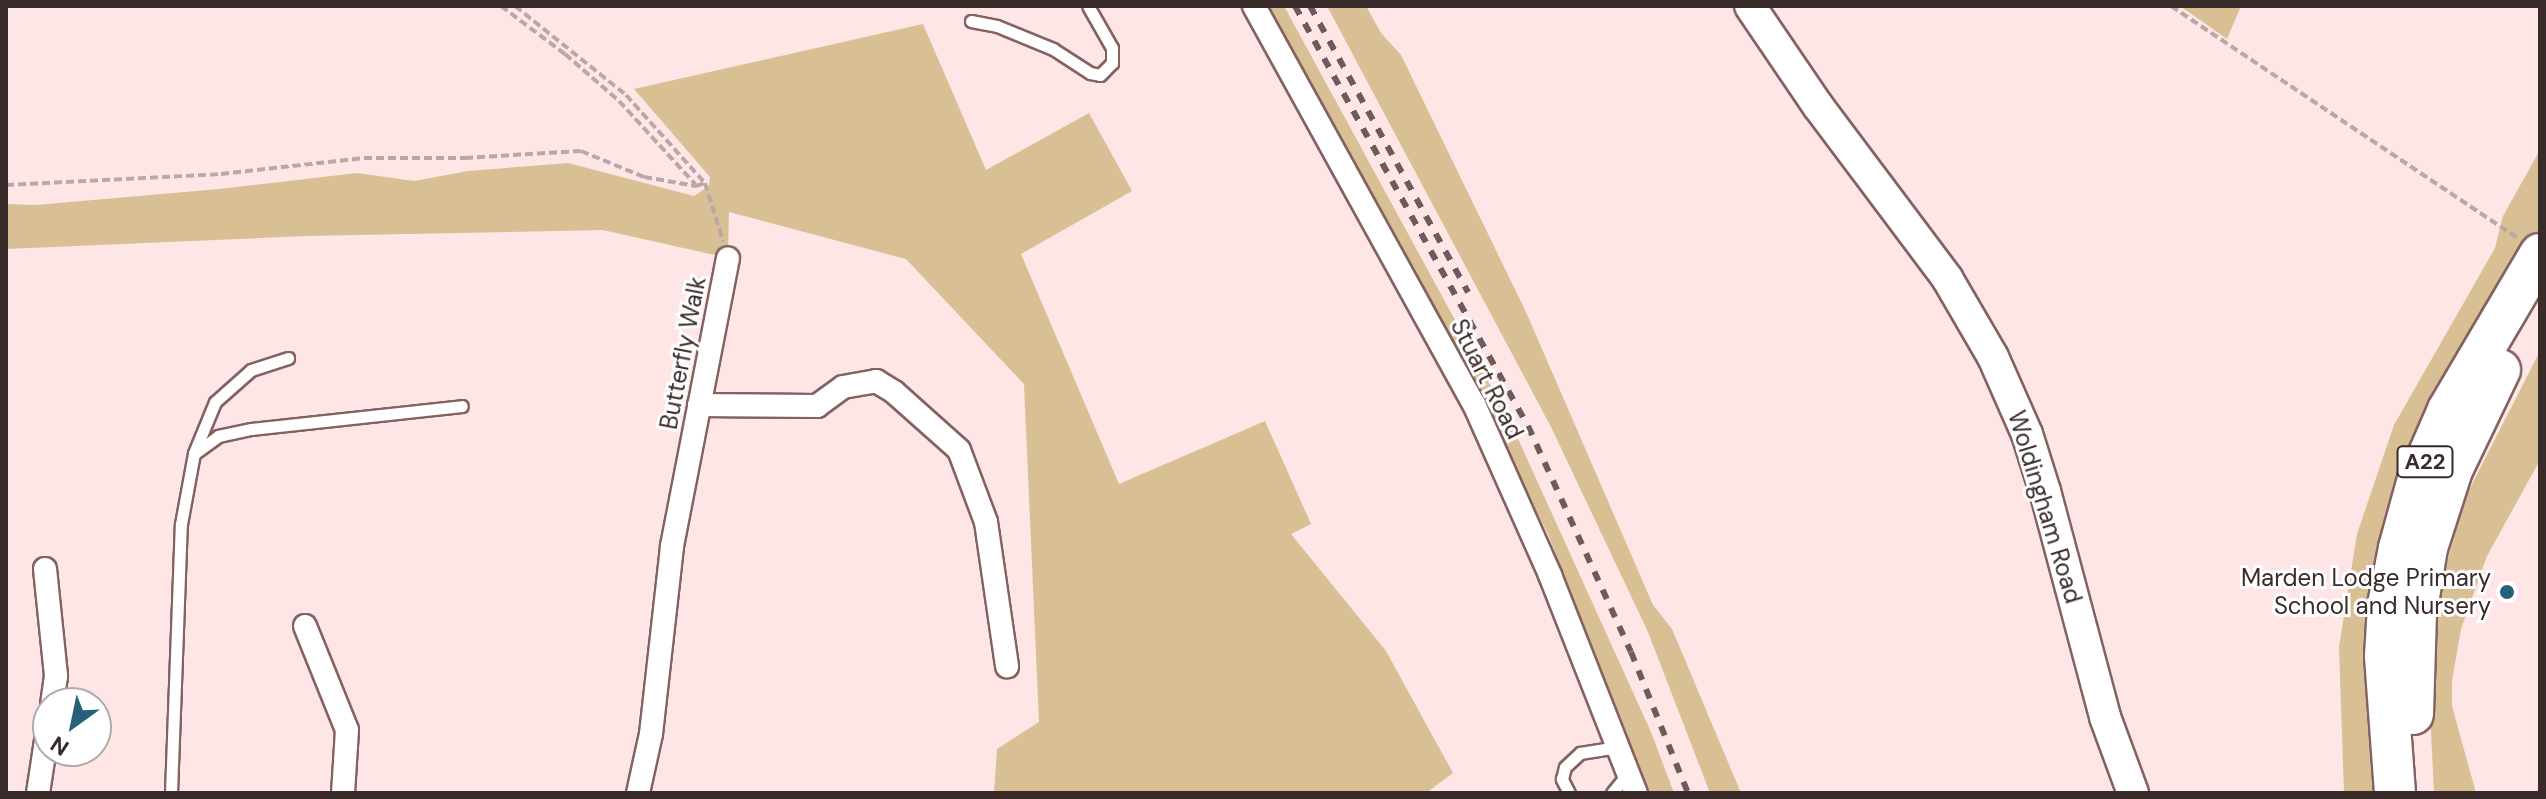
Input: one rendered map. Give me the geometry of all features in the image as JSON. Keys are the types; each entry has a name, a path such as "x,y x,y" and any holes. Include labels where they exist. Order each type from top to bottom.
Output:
{"highway":[{"name":"A22","path":"2395,793 2385,656 2388,605 2399,548 2418,479 2448,410 2533,248"},
{"name":"A22","path":"2421,793 2412,699 2416,615 2427,548 2452,470 2471,425 2495,377 2540,306"}],"street":[{"name":"Stuart Road","path":"1254,6 1474,404 1550,575 1632,783"},
{"name":"Woldingham Road","path":"1750,6 1818,106 1947,278 1993,357 2027,434 2105,717 2133,793"},
{"name":"Butterfly Walk","path":"638,793 651,734 672,546 728,258"},
{"path":"699,405 817,406 843,387 876,381 894,392 959,450 986,522 1007,666"},
{"path":"45,569 56,676 54,687"},
{"path":"305,626 347,730 343,793"},
{"path":"38,793 42,767"}],"lane":[{"path":"971,21 997,26 1053,49 1090,73 1100,75 1112,63 1112,48 1088,6"},
{"path":"171,793 181,524 194,453 215,402 251,370 288,358"},
{"path":"194,453 218,436 251,429 462,406"},
{"path":"1569,793 1562,779 1565,767 1580,753 1618,747"},
{"path":"1612,793 1632,783"}],"path":[{"path":"501,6 565,54 619,101 696,186"},
{"name":"Butterfly Walk","path":"515,6 626,95 705,183 728,258"},
{"path":"2171,6 2533,248"},
{"path":"6,185 221,174 364,158 465,158 581,151 644,177 696,186 705,183"}],"shaded area":[{"path":"1265,6 1284,6 1509,419 1651,732 1674,793 1648,793 1548,534 1427,296"},
{"path":"1327,6 1366,6 1381,33 1401,55 1526,312 1653,605 1672,629 1741,793 1710,793 1648,632 1552,429"},
{"path":"2180,6 2241,6 2227,39"},
{"path":"923,24 986,170 1089,113 1132,191 1021,254 1119,484 1265,421 1311,524 1291,534 1386,651 1453,773 1426,793 994,793 997,749 1039,722 1024,384 906,259 729,212 728,258 603,230 306,236 6,249 6,204 36,205 219,189 357,173 414,181 468,171 568,163 694,196 709,186 710,177 634,89"},
{"path":"2540,150 2540,229 2470,335 2371,622 2370,744 2375,793 2344,793 2339,647 2357,534 2394,425 2495,248 2503,216"},
{"path":"2540,351 2540,460 2487,556 2461,629 2452,681 2452,706 2476,793 2434,793 2429,690 2434,608 2465,498"}],"railway":[{"path":"1295,6 1528,426 1631,652 1688,793"},
{"path":"1310,6 1468,292"}],"place":[{"name":"Marden Lodge Primary School and Nursery","path":"2507,592"}]}
